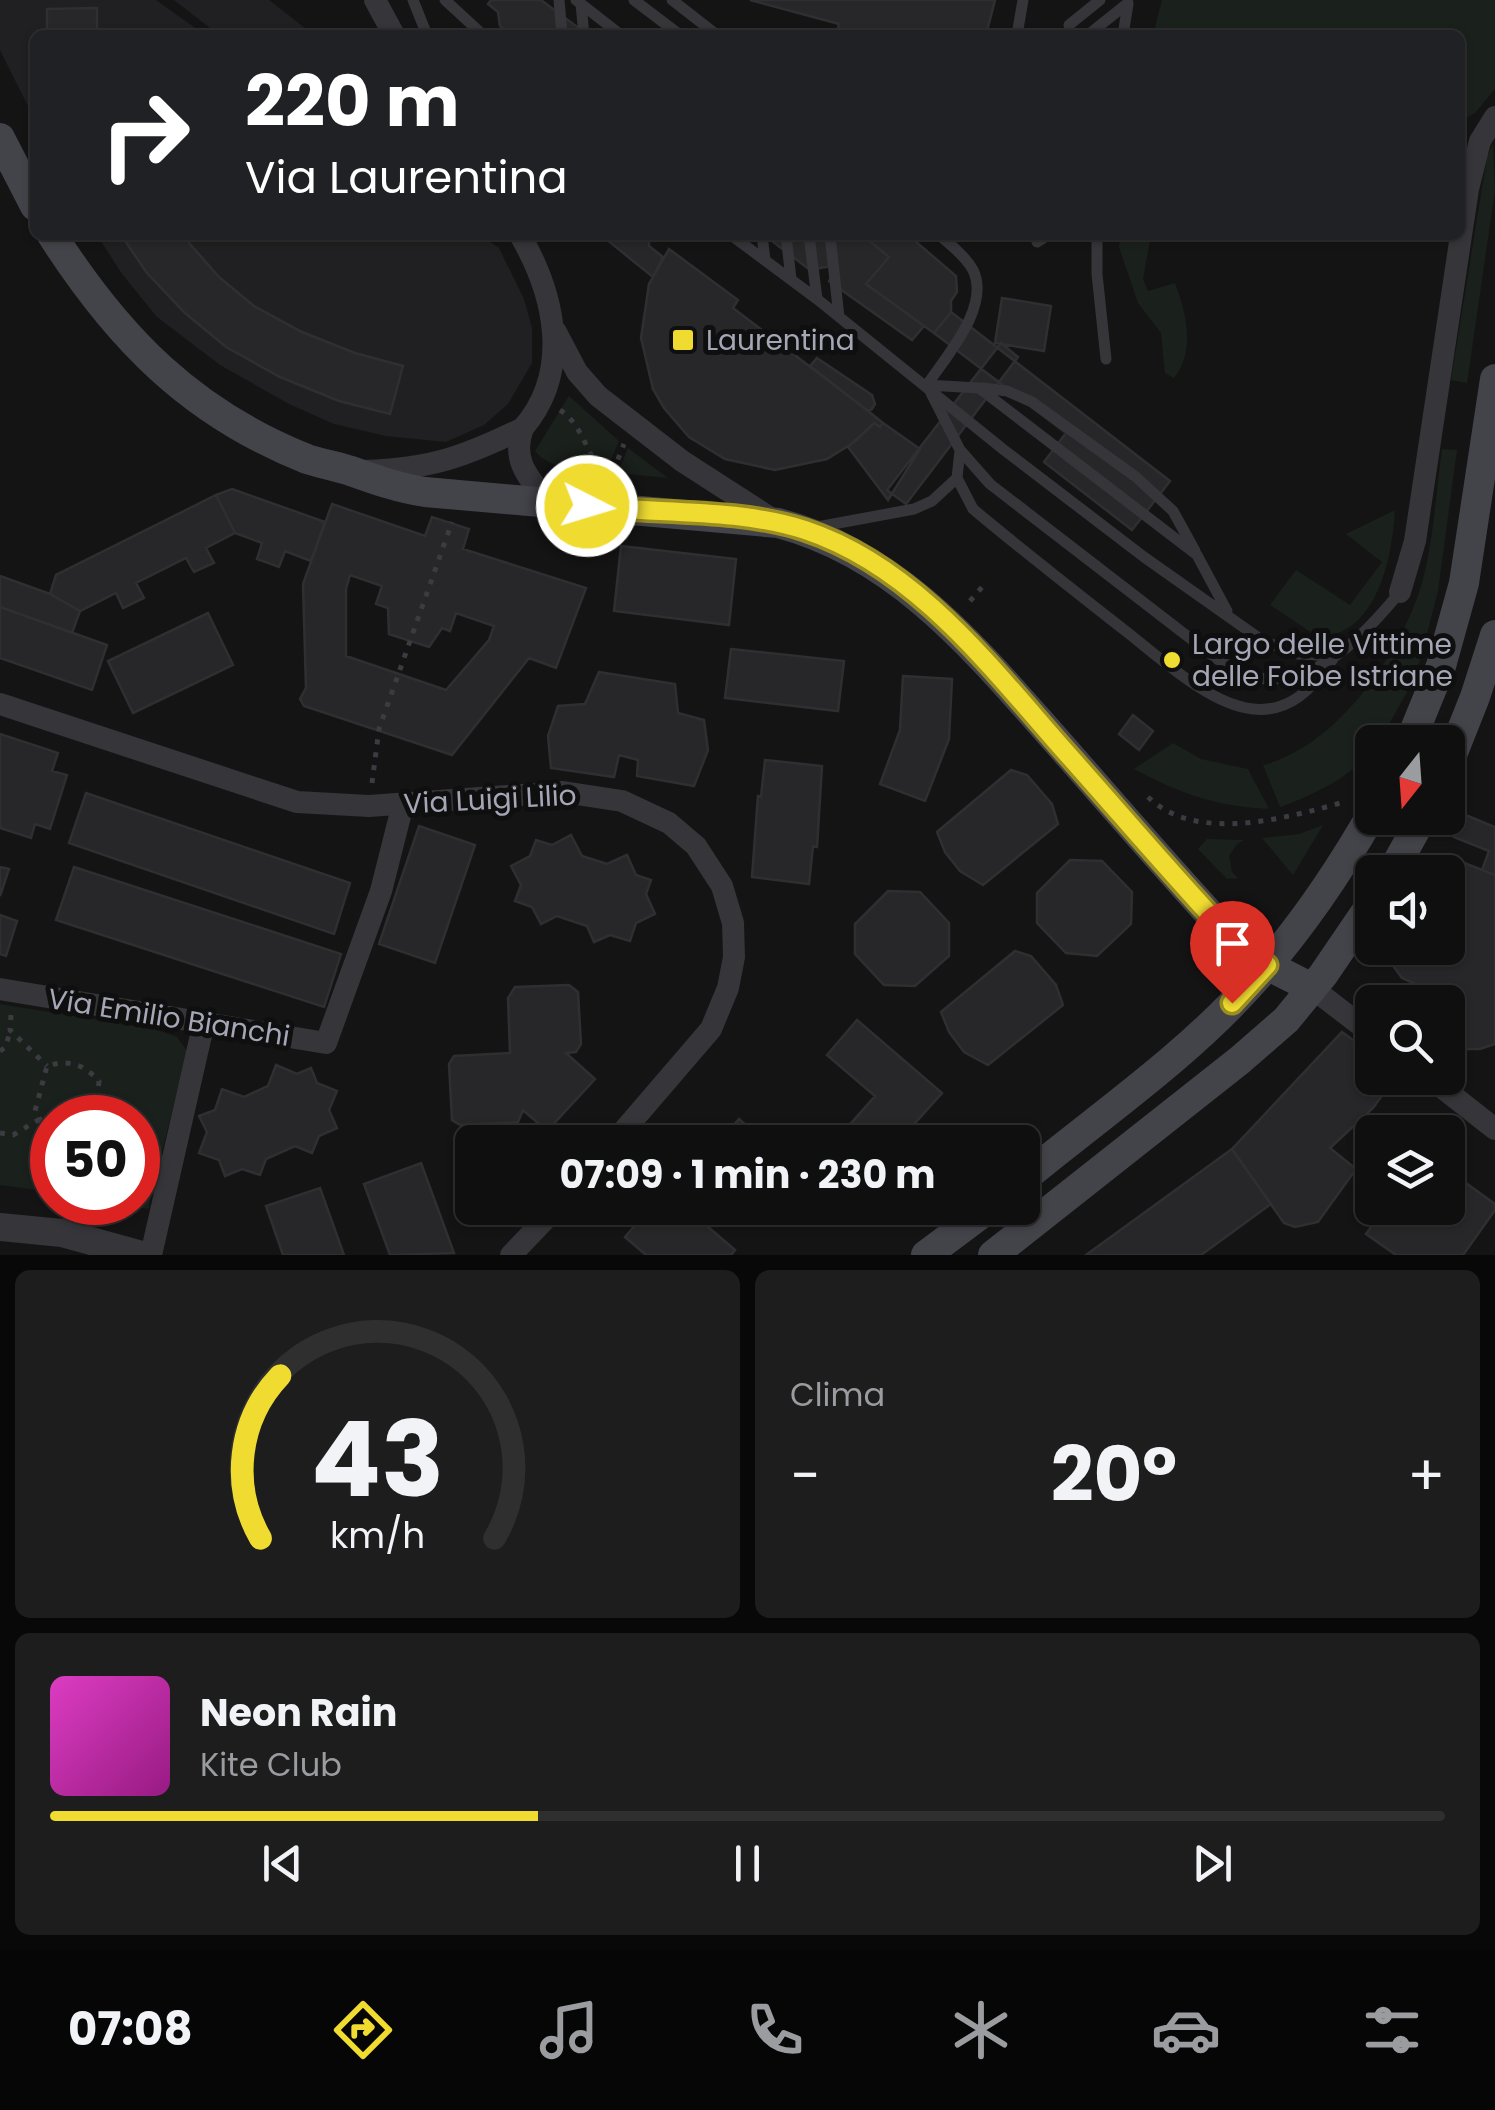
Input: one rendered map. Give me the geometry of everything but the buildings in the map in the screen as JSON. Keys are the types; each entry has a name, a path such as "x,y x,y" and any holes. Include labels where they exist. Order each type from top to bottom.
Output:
{"main road":[{"path":"0,138 30,196"},
{"path":"55,240 112,321 183,390 254,435 305,458 425,492 791,527 859,555 948,622 1244,951 1312,988"},
{"path":"1417,725 1441,666 1464,583 1495,378"},
{"path":"1464,725 1493,652"},
{"path":"1040,1165 1183,1049 1267,965 1325,888 1359,835"},
{"path":"993,1255 1286,1020 1355,927"},
{"path":"926,1255 966,1225"}],"street":[{"path":"374,0 391,30"},
{"path":"1465,210 1480,141 1495,117"},
{"path":"522,240 539,274 555,329 578,372 598,396 682,461 791,527"},
{"path":"1400,592 1415,541 1460,240"},
{"path":"546,501 520,464 517,446 552,368 555,329"},
{"path":"350,471 403,470 452,460 523,428"},
{"name":"Via Luigi Lilio","path":"0,704 281,798 312,804 369,806 563,792 607,797 652,812 669,823 696,846 715,872 728,902 734,958 724,1000 697,1049 629,1125"},
{"name":"Via Emilio Bianchi","path":"6,990 326,1043 381,890 403,804"},
{"path":"1312,988 1355,1021"},
{"path":"150,1255 204,1022"},
{"path":"1452,1095 1495,1128"},
{"path":"511,1255 540,1225"},
{"path":"0,1227 80,1237 142,1255"}],"lane":[{"path":"413,0 425,30"},
{"path":"445,0 478,30"},
{"path":"559,0 562,30"},
{"path":"634,0 673,30"},
{"path":"672,0 711,30"},
{"path":"1018,30 1023,0"},
{"path":"1069,25 1100,0"},
{"path":"578,2 606,29"},
{"path":"578,2 583,30"},
{"path":"1094,30 1128,2"},
{"path":"1124,30 1128,2"},
{"path":"741,240 1004,450 1144,557 1264,641 1286,651 1335,656"},
{"path":"763,240 765,260"},
{"path":"787,240 791,279"},
{"path":"810,240 817,299"},
{"path":"831,240 839,317"},
{"path":"927,385 970,317 977,288 972,268 945,240"},
{"path":"1097,240 1106,359"},
{"path":"927,385 960,450 1009,500 1217,658 1245,674 1270,680 1335,656"},
{"path":"927,385 1006,391 1032,402 1136,478 1173,511 1229,614"},
{"path":"979,388 1197,555"},
{"path":"960,450 957,478 972,509 1162,660 1222,698 1250,709 1287,704 1317,681 1335,656 1371,627 1400,592"},
{"path":"791,527 914,508 932,502 957,478"},
{"path":"80,1237 82,1225"}],"path":[{"path":"559,409 583,433 597,468 611,478 626,442"},
{"path":"552,420 585,418"},
{"path":"369,806 379,729 452,523"},
{"path":"970,602 984,585"},
{"path":"1148,796 1162,810 1178,815 1253,823 1282,820 1344,802"},
{"path":"0,1051 6,1046 10,1030 6,990"},
{"path":"10,1030 47,1066"},
{"path":"47,1066 63,1061 86,1067 99,1081 98,1095"},
{"path":"39,1095 47,1066"},
{"path":"0,1133 13,1135 30,1125"}],"shaded area":[{"path":"0,0 156,0 198,30 30,30 30,110 0,50"},
{"path":"174,0 269,0 308,30 213,30"},
{"path":"1162,0 1495,0 1495,89 1475,113 1465,118 1465,30 1154,30"},
{"path":"1493,143 1495,190 1467,383 1451,380 1487,157"},
{"path":"100,240 488,240 499,248 524,299 532,328 532,363 508,404 484,425 446,442 386,436 334,424 220,365 157,317"},
{"path":"1120,240 1150,240 1143,279 1148,291 1175,283 1183,306 1187,343 1174,378 1165,373 1161,333 1138,303"},
{"path":"569,396 619,441 606,472 558,466 535,451"},
{"path":"628,448 668,478 618,473"},
{"path":"1442,449 1457,450 1438,591 1412,683 1389,725 1355,725 1355,768 1330,785 1280,807 1263,765 1290,755 1317,738 1364,692 1384,664 1414,607 1430,547"},
{"path":"1395,510 1390,549 1378,590 1355,623 1338,633 1318,637 1270,605 1296,570 1350,605 1382,562 1346,534"},
{"path":"1173,743 1201,759 1248,769 1269,809 1199,797 1134,769"},
{"path":"1323,825 1293,875 1262,838 1299,834"},
{"path":"1207,839 1244,840 1229,856 1232,872 1238,878 1227,879 1198,849"},
{"path":"0,1004 155,1029 177,1037 187,1051 160,1160 160,1095 30,1095 30,1189 0,1185"}],"place":[{"name":"Laurentina","path":"683,340"},
{"name":"Largo delle Vittime delle Foibe Istriane","path":"1172,660"}],"route":[{"path":"587,506 778,524 824,538 884,571 948,622 1178,881 1239,946 1267,965 1232,1003"}]}
